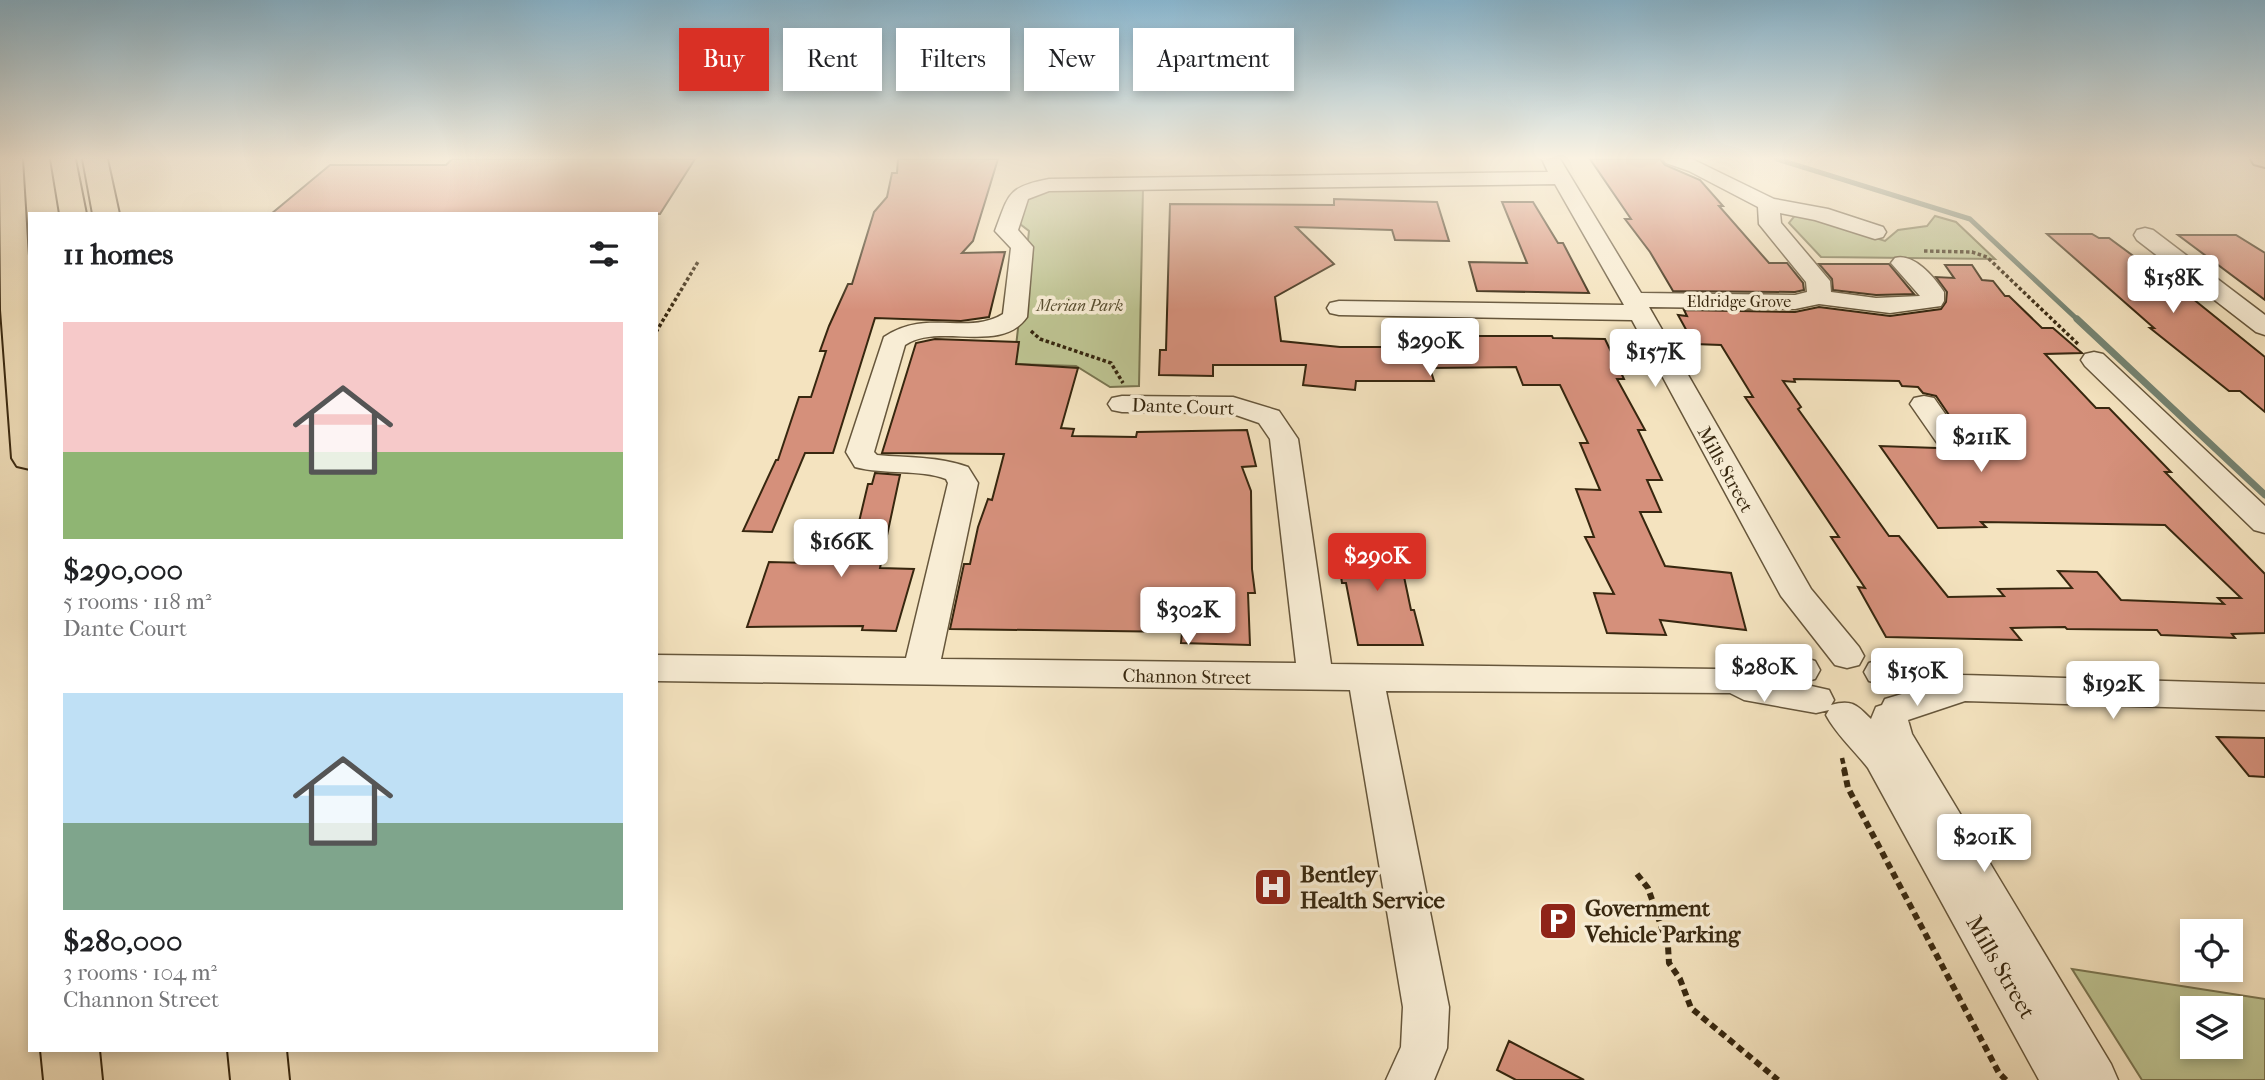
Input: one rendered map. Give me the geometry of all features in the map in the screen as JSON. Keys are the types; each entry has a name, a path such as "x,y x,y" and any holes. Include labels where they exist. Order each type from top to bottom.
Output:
{"highway":[{"path":"12,209 16,310 28,437"},
{"path":"70,1052 73,1080"},
{"path":"257,1052 260,1080"}],"street":[{"path":"921,672 963,483 958,473 943,466 880,465 866,461 860,452 893,342 901,334 917,330 990,330 1006,325 1015,317 1022,247 1006,231 1014,209"},
{"name":"Mills Street","path":"1579,209 1798,596 1827,692 1881,758 2065,1080"},
{"name":"Eldridge Grove","path":"1339,308 1636,306 1795,302 1819,297 1818,281 1770,225 1769,209"},
{"path":"1796,209 1820,214 1875,232"},
{"path":"2145,235 2265,327"},
{"path":"1819,297 1866,303 1919,304 1932,301 1932,292 1912,257"},
{"path":"2094,360 2265,523"},
{"name":"Dante Court","path":"1129,404 1233,405 1269,417 1284,439 1315,677"},
{"path":"1924,404 1952,444"},
{"name":"Channon Street","path":"658,668 1718,682 1827,692"},
{"path":"1962,688 1893,713 1860,720 1827,692 1882,672 1962,688 2265,696"},
{"name":"Mills Street","path":"1882,672 1898,691 1893,713 1894,736 2094,1080"},
{"path":"1366,679 1426,1007 1424,1048 1410,1080"}],"path":[{"path":"1912,257 1972,252 1987,257 2094,360"},
{"path":"658,329 699,260"},
{"path":"1015,317 1040,339 1111,363 1129,404"},
{"path":"1827,692 1848,788 1999,1073 2006,1080"},
{"path":"1637,874 1648,888 1668,946 1669,963 1680,979 1691,1008 1777,1080"}],"green space":[{"name":"Merian Park","path":"1023,209 1143,209 1139,386 1110,387 1076,366 1014,364 1029,231 1020,224"},
{"path":"1797,213 1885,241 1898,230 1927,226 1935,216 1956,222 1995,259 1821,257 1789,223"},
{"path":"2072,969 2265,999 2265,1080 2142,1080"}],"building":[{"path":"277,209 663,209 660,214 273,212"},
{"path":"876,209 983,209 973,241 962,253 1005,252 989,317 961,321 875,318 833,453 805,453 772,532 743,531 778,460 799,397 811,397 826,351 820,351 848,284 852,284"},
{"path":"1170,209 1439,209 1449,241 1395,240 1392,230 1296,227 1334,264 1275,297 1281,341 1340,347 1393,347 1390,340 1427,340 1425,336 1552,336 1605,339 1624,379 1617,379 1645,430 1638,430 1662,480 1647,480 1661,512 1640,512 1665,566 1731,573 1746,630 1660,620 1666,635 1607,633 1594,593 1614,594 1585,537 1594,537 1576,489 1600,490 1580,443 1588,443 1560,385 1523,385 1516,367 1430,368 1434,381 1356,381 1355,390 1303,385 1306,365 1213,365 1213,376 1159,375 1160,350 1166,350"},
{"path":"1505,209 1538,209 1558,243 1563,243 1589,293 1477,291 1469,262 1527,263"},
{"path":"1624,209 1722,209 1769,263 1787,263 1803,283 1804,290 1673,291 1650,252 1625,219 1631,219"},
{"path":"2047,234 2092,234 2099,238 2109,238 2151,269 2156,269 2265,357 2265,412 2240,391 2229,391 2150,328 2154,328"},
{"path":"2178,235 2236,235 2265,253 2265,300"},
{"path":"1819,264 1889,264 1914,294 1876,295 1833,290 1832,279"},
{"path":"1945,265 1972,265 1982,280 1993,281 2005,296 2009,296 2042,328 2053,328 2082,353 2045,354 2096,408 2109,408 2171,472 2165,472 2265,574 2265,633 2232,634 2235,638 2161,635 2157,630 2065,627 2011,628 2021,640 1886,637 1858,587 1865,588 1831,537 1839,537 1745,397 1753,397 1721,345 1694,344 1678,315 1687,316 1684,310 1795,312 1819,307 1890,316 1941,309 1946,302 1947,292 1936,277 1954,278","holes":["1783,381 1899,381 1902,386 1918,387 1923,393 1936,396 1968,443 1964,451 1951,456 1941,453 1937,448 1880,446 1938,528 1986,527 1981,522 2165,525 2241,598 2218,598 2224,604 2121,600 2097,572 2058,571 2072,588 1998,589 2004,596 1948,597 1899,536 1889,536 1798,409 1801,407"]},
{"path":"935,339 1019,342 1016,364 1078,368 1061,428 1074,429 1072,436 1136,437 1137,432 1247,430 1256,466 1242,467 1251,491 1255,593 1248,593 1250,645 1181,643 1182,632 950,629 964,564 970,564 978,527 988,499 992,500 1004,454 882,453 916,343"},
{"path":"875,473 900,475 880,568 914,569 896,631 862,630 863,626 747,627 769,562 849,564 868,484 872,484"},
{"path":"1335,536 1379,537 1381,547 1398,548 1411,610 1414,610 1423,645 1358,645 1346,583 1342,583"},
{"path":"2217,737 2265,738 2265,777 2249,776"},
{"path":"1509,1041 1584,1080 1516,1080 1497,1070"}],"waterway":[{"path":"1939,209 1970,219 2079,321"},
{"path":"2077,319 2265,495"}],"place":[{"name":"Bentley Health Service","path":"1273,887"},
{"name":"Government Vehicle Parking","path":"1558,921"}]}
